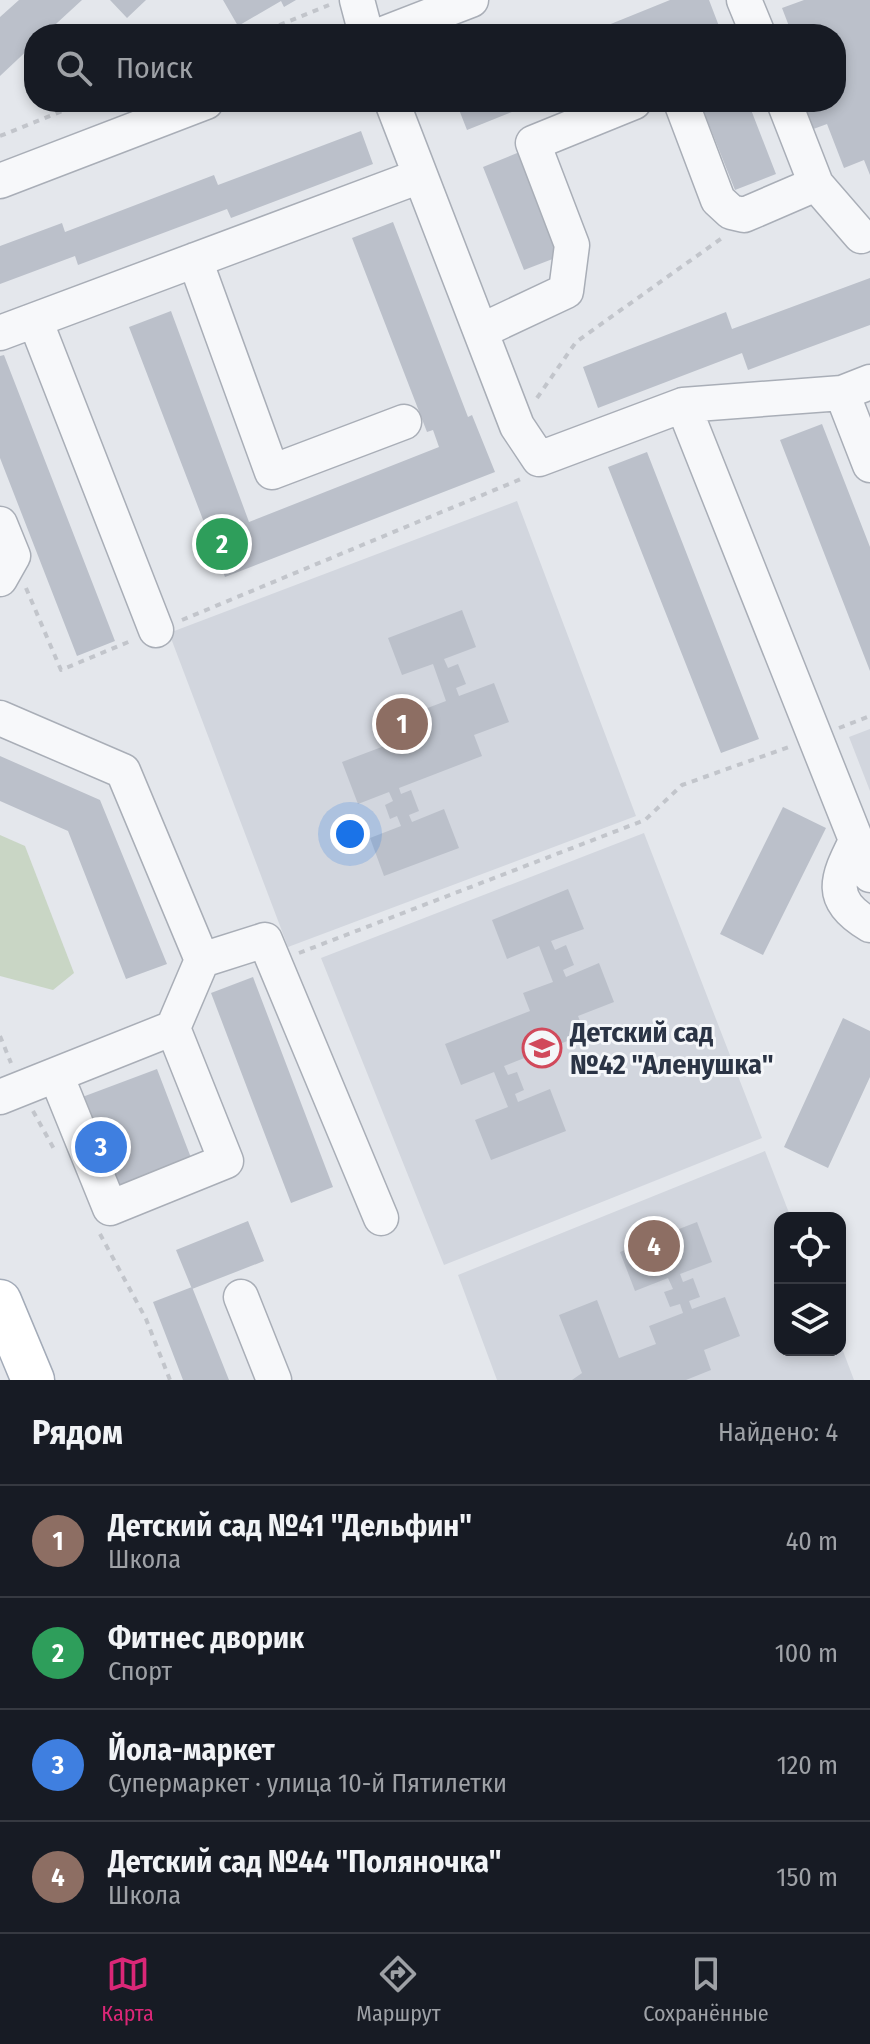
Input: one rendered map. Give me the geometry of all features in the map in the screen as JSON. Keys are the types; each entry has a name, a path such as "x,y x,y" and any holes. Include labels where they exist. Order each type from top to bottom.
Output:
{"main road":[{"path":"0,1301 33,1380"}],"street":[{"path":"357,0 363,24"},
{"path":"409,24 471,0"},
{"path":"744,0 754,24"},
{"path":"0,181 180,112"},
{"path":"396,112 517,426 539,459 683,405 856,387 870,465"},
{"path":"481,331 566,291 572,245 533,143 609,112"},
{"path":"685,112 718,200 731,212 744,215 816,184"},
{"path":"788,112 816,184 861,236"},
{"path":"0,333 420,176"},
{"path":"195,260 272,472 404,422"},
{"path":"35,320 156,630"},
{"path":"683,405 870,875"},
{"path":"0,524 6,568"},
{"path":"0,718 123,771 202,960 173,1028 226,1161 110,1208 56,1075"},
{"path":"856,841 839,876 840,897 856,917 870,925"},
{"path":"202,960 265,940 381,1218"},
{"path":"0,1097 173,1028"},
{"path":"241,1297 274,1380"}],"path":[{"path":"282,24 343,0"},
{"path":"0,136 60,112"},
{"path":"517,426 576,342 737,227 744,215"},
{"path":"6,568 61,670 526,477 539,459"},
{"path":"274,963 645,820 682,785 815,737"}],"shaded area":[{"path":"517,501 636,816 288,947 169,633"},
{"path":"870,729 870,791 849,737"},
{"name":"Детский сад №42 \"Аленушка\"","path":"644,833 762,1138 444,1265 321,958"},
{"path":"765,1151 789,1212 774,1212 774,1356 845,1356 854,1380 497,1380 458,1275"}],"green space":[{"path":"0,835 25,846 74,973 53,990 0,976"}],"building":[{"path":"19,0 82,0 56,24 24,24 24,53 0,76 0,17"},
{"path":"110,0 146,0 127,18"},
{"path":"223,0 296,0 284,7 281,1 237,24"},
{"path":"670,0 709,0 718,24 611,24"},
{"path":"804,0 870,0 870,175 864,160 844,168 827,124 808,131 801,112 846,112 846,24 788,24 782,8"},
{"path":"460,112 512,112 467,130"},
{"path":"704,112 752,112 776,174 735,190"},
{"path":"361,131 373,164 231,218 227,209 78,265 75,256 0,284 0,246 62,223 65,232 214,175 218,185"},
{"path":"522,151 563,255 524,270 483,167"},
{"path":"393,222 468,417 472,415 495,472 225,577 129,327 171,311 249,522 439,447 433,430 427,432 352,238"},
{"path":"870,278 870,325 748,370 742,353 598,408 583,367 726,312 732,329"},
{"path":"4,355 115,641 77,656 0,458 0,356"},
{"path":"822,424 870,547 870,671 780,440"},
{"path":"647,452 759,739 721,753 608,467"},
{"path":"462,610 476,647 444,659 448,668 458,664 466,684 456,688 459,696 494,683 509,722 474,735 482,756 399,788 401,794 411,790 419,811 409,815 412,822 444,809 459,848 384,876 370,838 401,826 397,816 390,819 385,805 393,801 389,792 358,804 342,762 424,731 417,712 446,701 433,664 402,675 388,638"},
{"path":"0,756 100,800 167,964 126,979 68,831 0,801"},
{"path":"783,807 826,828 763,955 720,934"},
{"path":"568,889 584,929 551,941 555,950 566,945 574,965 563,970 566,977 599,963 614,1002 578,1016 585,1034 504,1066 508,1075 517,1072 524,1090 515,1094 518,1102 550,1089 566,1131 491,1160 475,1120 508,1107 494,1072 461,1085 445,1044 530,1011 523,993 553,982 539,946 507,959 492,920"},
{"path":"253,977 333,1187 291,1203 211,993"},
{"path":"843,1018 870,1031 870,1077 828,1168 784,1147"},
{"path":"157,1069 193,1163 114,1193 77,1099"},
{"path":"248,1221 264,1261 192,1289 176,1250"},
{"path":"697,1222 712,1262 680,1274 683,1282 693,1278 700,1297 689,1301 692,1309 725,1297 740,1336 704,1350 711,1370 686,1380 572,1380 582,1373 559,1315 597,1300 619,1358 656,1344 649,1326 683,1313 680,1304 670,1307 664,1292 673,1289 668,1278 635,1291 620,1252"},
{"path":"192,1287 229,1380 183,1380 153,1302"}],"place":[{"name":"Фитнес дворик","path":"222,544"},
{"name":"Детский сад №41 \"Дельфин\"","path":"402,724"},
{"name":"Детский сад №42 \"Аленушка\"","path":"542,1048"},
{"name":"Йола-маркет","path":"101,1147"},
{"name":"Детский сад №44 \"Поляночка\"","path":"654,1246"}]}
